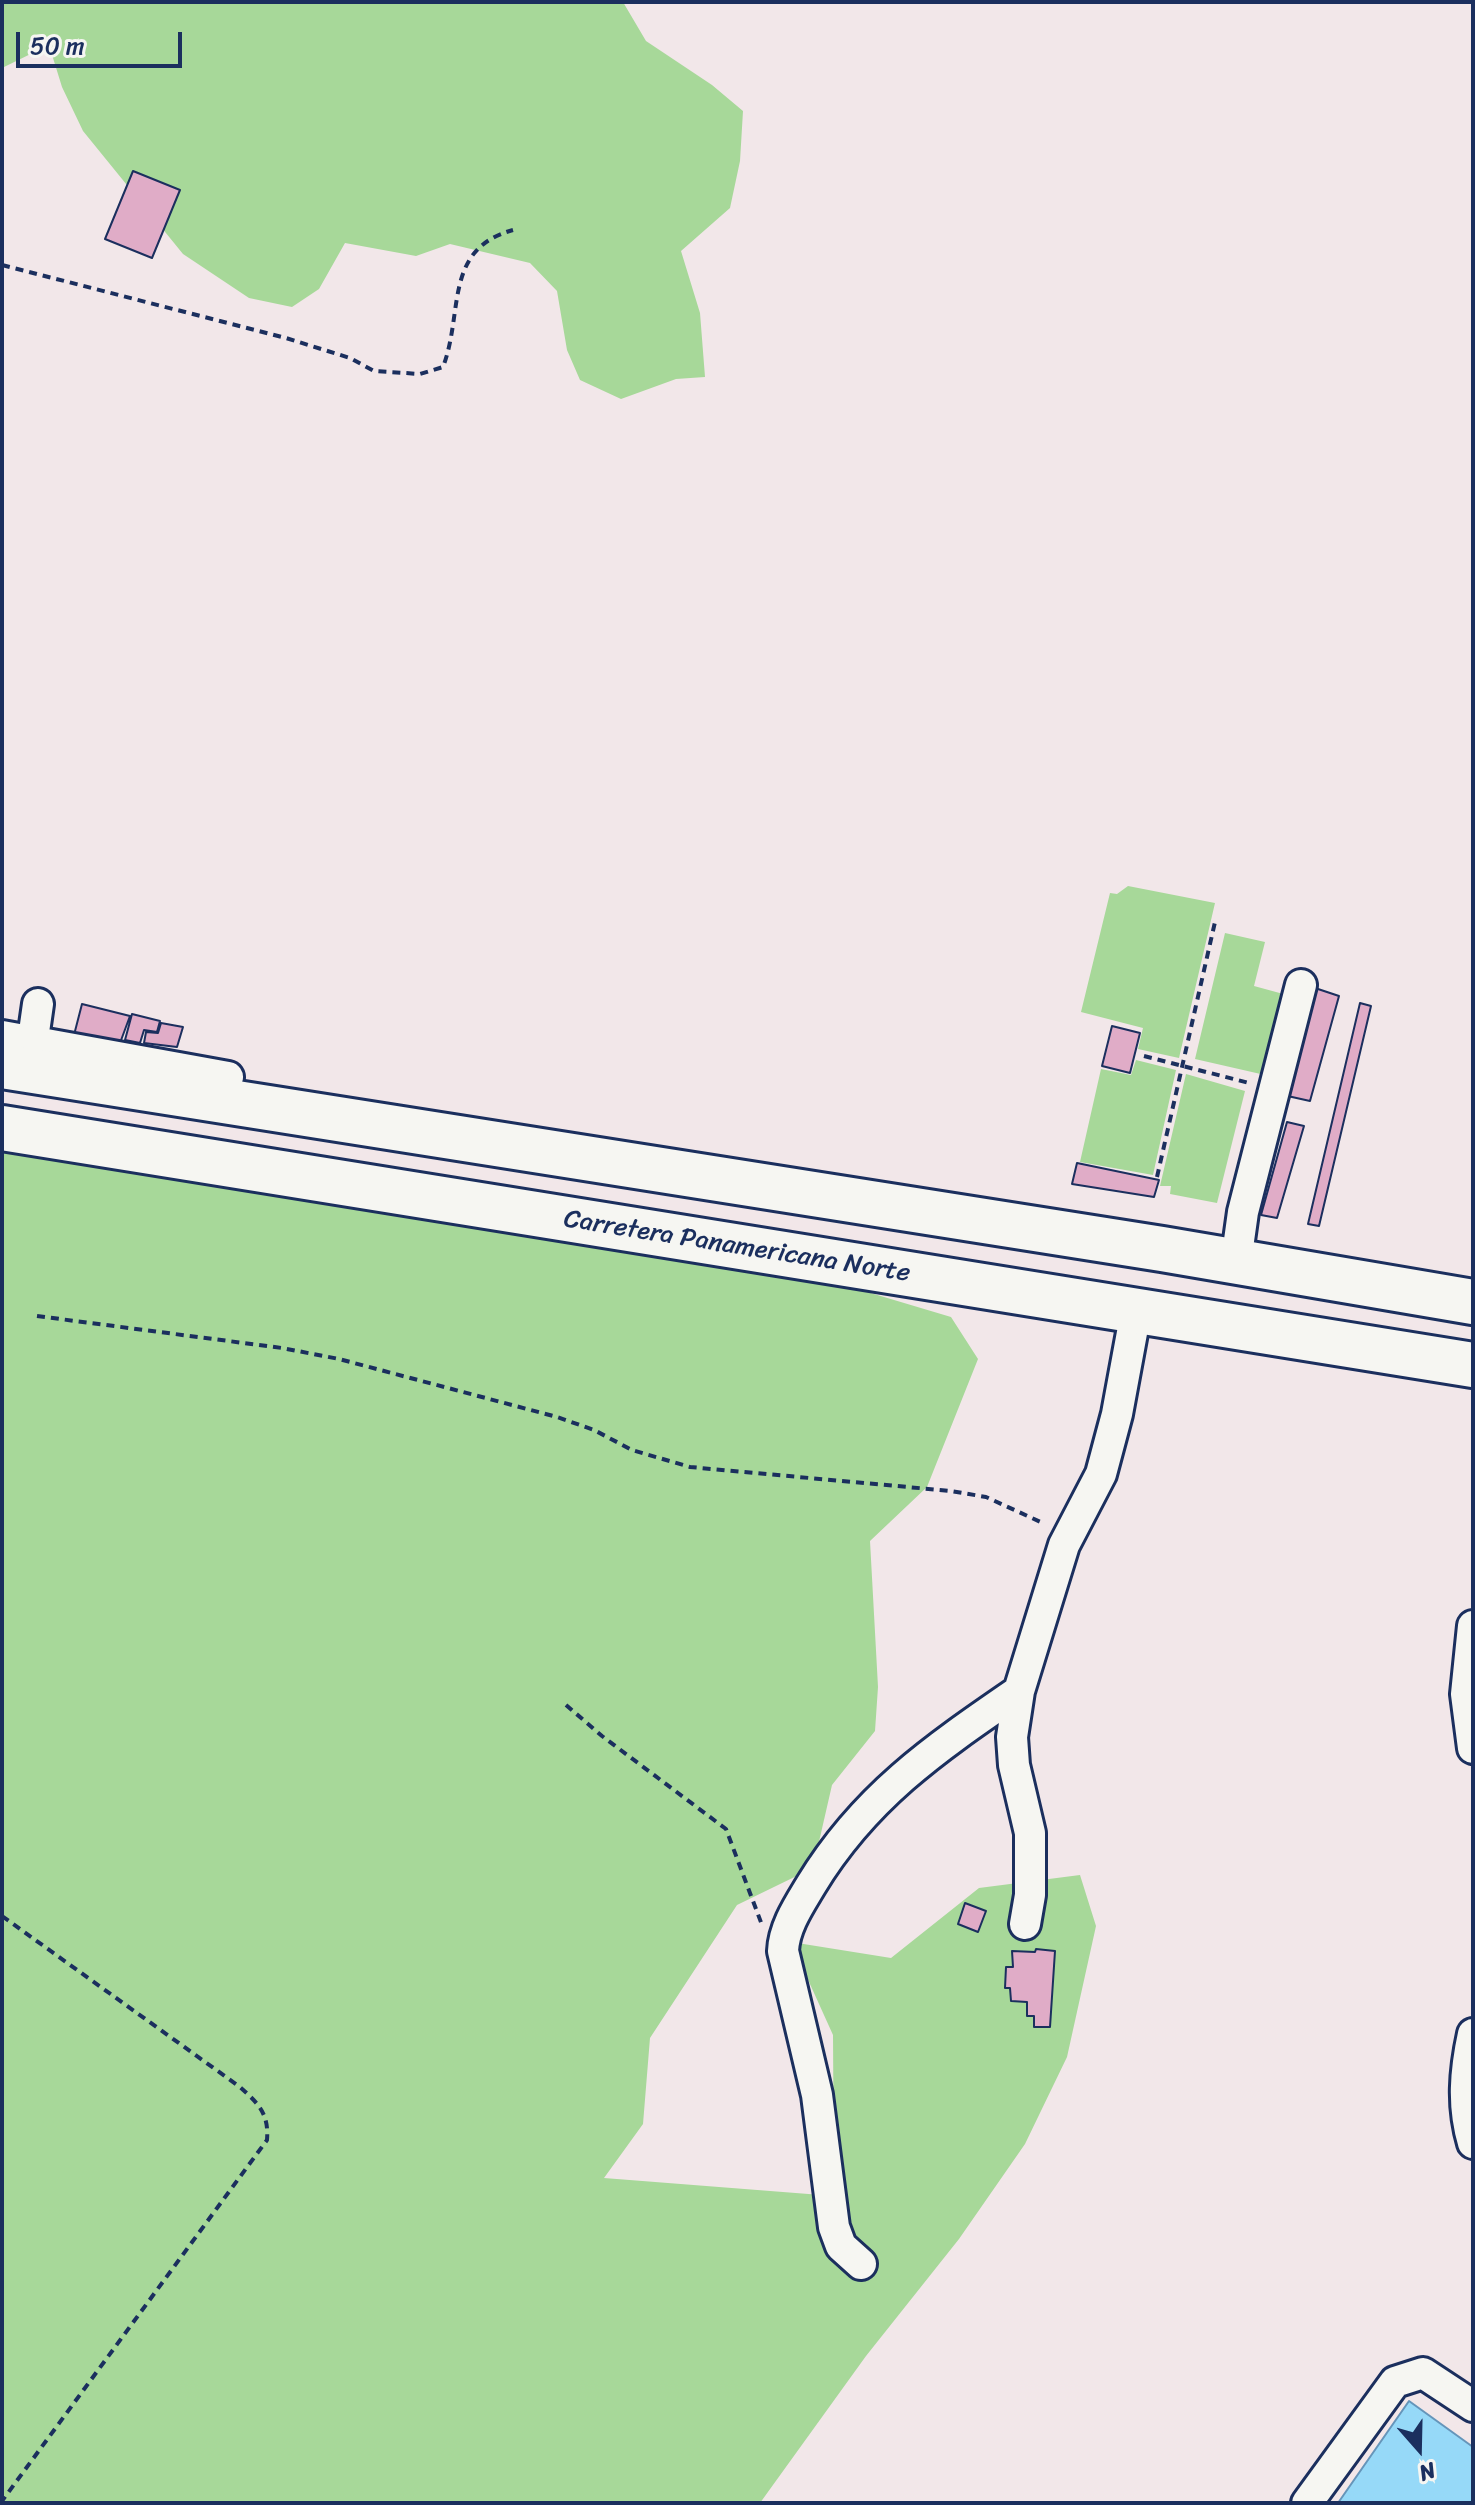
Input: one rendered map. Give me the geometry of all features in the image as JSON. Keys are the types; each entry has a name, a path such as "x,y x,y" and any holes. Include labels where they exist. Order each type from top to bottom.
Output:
{"highway":[{"path":"21,1060 1473,1302"},
{"name":"Carretera Panamericana Norte","path":"2,1128 1473,1365"}],"lane":[{"path":"1236,1262 1243,1212 1301,985"},
{"path":"21,1060 38,1004"},
{"path":"2,1036 21,1060 228,1077"},
{"path":"1025,1924 1030,1895 1030,1833 1014,1765 1012,1737 1019,1691 1069,1536 1101,1474 1117,1414 1136,1311"},
{"path":"1473,1626 1466,1694 1473,1748"},
{"path":"861,2264 841,2246 834,2227 817,2095 783,1951 783,1939 798,1907 841,1840 877,1798 929,1753 1019,1691"},
{"path":"1473,2034 1465,2071 1467,2122 1473,2143"},
{"path":"1307,2503 1395,2382 1423,2373 1473,2406"}],"path":[{"path":"2,265 286,338 350,358 374,371 420,374 443,367 452,343 462,271 486,239 513,230"},
{"path":"1157,1177 1215,922"},
{"path":"1144,1056 1274,1089"},
{"path":"37,1316 282,1348 339,1359 557,1417 594,1430 632,1450 690,1467 986,1497 1069,1536"},
{"path":"566,1705 602,1736 726,1829 761,1925 771,1935 783,1939"},
{"path":"2,1916 240,2087 259,2104 268,2121 267,2140 2,2501"}],"green space":[{"path":"2,2 623,2 646,41 712,85 743,111 740,161 730,208 681,251 700,313 705,377 676,379 621,399 580,380 567,350 557,291 530,263 450,244 416,256 345,243 319,289 292,307 249,298 183,254 83,131 62,87 49,45 2,68"},
{"path":"1128,886 1215,903 1179,1058 1138,1049 1143,1028 1081,1012 1110,893 1117,894"},
{"path":"1225,933 1265,942 1254,986 1287,995 1265,1075 1195,1059"},
{"path":"1136,1060 1176,1070 1153,1175 1080,1162 1101,1069 1131,1075"},
{"path":"1186,1074 1245,1091 1217,1203 1170,1194 1171,1186 1160,1186"},
{"path":"2,1148 807,1274 951,1317 978,1359 927,1487 870,1541 878,1687 875,1731 832,1785 813,1868 737,1905 650,2038 643,2124 604,2178 834,2196 833,2035 791,1942 891,1958 979,1888 1080,1875 1096,1926 1067,2057 1025,2144 959,2239 866,2356 760,2503 2,2503"}],"water":[{"path":"1409,2401 1473,2447 1473,2503 1338,2503"}],"building":[{"path":"133,171 180,190 152,258 105,239"},
{"path":"1312,987 1339,996 1310,1101 1283,1095"},
{"path":"1360,1003 1371,1006 1319,1226 1308,1224"},
{"path":"82,1004 130,1016 120,1043 74,1035"},
{"path":"132,1014 160,1021 157,1032 144,1030 140,1043 125,1040"},
{"path":"161,1023 183,1027 177,1047 144,1043 146,1032 158,1033"},
{"path":"1112,1026 1140,1033 1130,1073 1102,1066"},
{"path":"1287,1122 1304,1126 1277,1218 1261,1215"},
{"path":"1077,1163 1159,1180 1154,1197 1072,1184"},
{"path":"965,1903 986,1911 978,1932 958,1924"},
{"path":"1036,1949 1055,1951 1050,2027 1034,2027 1034,2016 1027,2016 1027,2002 1011,2001 1010,1988 1005,1988 1006,1967 1013,1967 1012,1951 1035,1952"}]}
